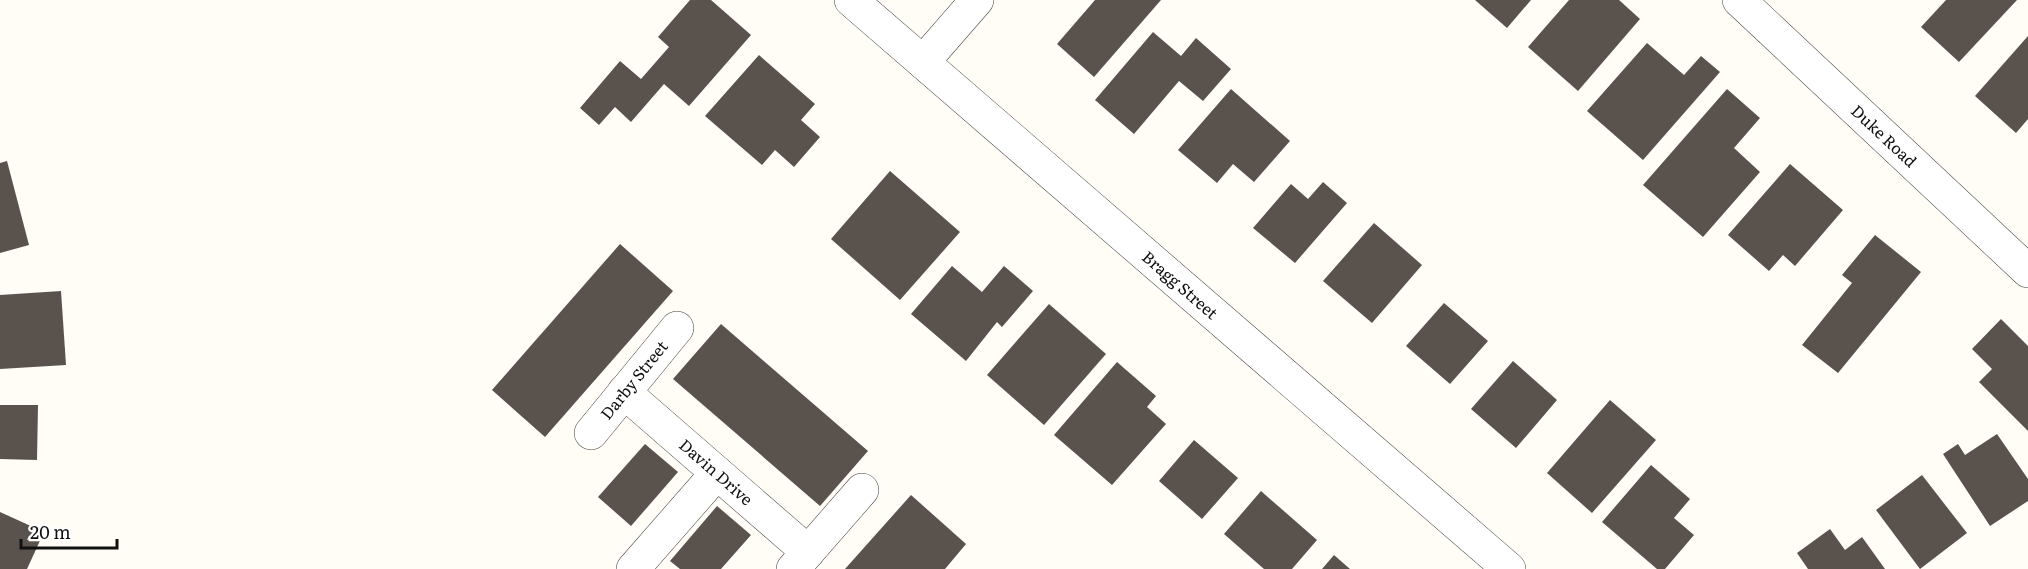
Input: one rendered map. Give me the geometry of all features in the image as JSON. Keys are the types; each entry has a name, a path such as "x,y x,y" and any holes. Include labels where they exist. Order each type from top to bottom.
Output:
{"street":[{"name":"Bragg Street","path":"850,0 1509,569"},
{"path":"923,62 977,0"},
{"name":"Duke Road","path":"1739,0 2028,271"},
{"name":"Darby Street","path":"591,433 676,328"},
{"name":"Davin Drive","path":"624,392 717,473 801,561"},
{"path":"633,569 717,473"},
{"path":"801,561 862,489"}],"building":[{"path":"690,0 711,0 751,35 689,106 664,84 631,122 615,107 599,125 580,108 620,61 641,79 669,47 658,37"},
{"path":"1095,0 1161,0 1094,77 1057,44"},
{"path":"1475,0 1531,0 1507,28"},
{"path":"1569,0 1619,0 1640,19 1578,91 1528,47"},
{"path":"1946,0 2017,0 1959,62 1921,27"},
{"path":"1153,32 1181,56 1196,38 1231,69 1203,101 1179,81 1134,134 1095,100"},
{"path":"2028,36 2028,119 2016,133 1975,96"},
{"path":"1647,43 1684,75 1701,56 1720,72 1643,160 1587,111"},
{"path":"759,55 815,104 801,120 820,137 794,167 775,150 762,165 705,116"},
{"path":"1231,89 1290,141 1254,182 1233,164 1217,183 1178,150"},
{"path":"1727,89 1760,118 1734,148 1760,172 1703,237 1643,185"},
{"path":"7,161 29,245 0,253 0,163"},
{"path":"1790,164 1843,210 1795,266 1783,255 1769,271 1728,235"},
{"path":"890,171 960,232 900,300 831,239"},
{"path":"1323,182 1347,203 1295,263 1253,228 1291,184 1308,199"},
{"path":"1374,223 1422,265 1372,323 1323,281"},
{"path":"1875,235 1921,272 1838,373 1802,345 1852,283 1842,275"},
{"path":"620,244 673,291 545,437 492,390"},
{"path":"952,266 982,292 1004,266 1033,291 1002,327 997,322 966,361 911,314"},
{"path":"61,291 66,365 0,369 0,295"},
{"path":"1444,303 1488,341 1450,384 1406,346"},
{"path":"1049,304 1106,354 1044,425 987,375"},
{"path":"2001,319 2028,346 2028,431 1979,382 1992,369 1972,349"},
{"path":"721,324 868,451 820,506 673,379"},
{"path":"1513,361 1557,400 1516,448 1471,409"},
{"path":"1117,362 1156,396 1147,407 1166,424 1112,485 1054,435"},
{"path":"1610,400 1656,440 1592,513 1547,473"},
{"path":"0,405 38,405 37,460 0,459"},
{"path":"1997,434 2028,479 2028,501 1990,526 1943,454 1958,444 1965,455"},
{"path":"1194,440 1238,478 1202,519 1159,481"},
{"path":"645,444 678,472 631,526 598,497"},
{"path":"1651,465 1690,499 1674,518 1694,535 1665,569 1657,569 1602,522"},
{"path":"1922,475 1967,533 1920,569 1876,510"},
{"path":"1261,491 1317,540 1292,569 1264,569 1224,534"},
{"path":"911,495 966,544 945,569 845,569"},
{"path":"717,506 751,535 721,569 680,569 670,561"},
{"path":"0,512 44,532 27,569 0,569"},
{"path":"1830,529 1845,550 1862,537 1885,569 1808,569 1797,553"},
{"path":"1334,555 1350,569 1322,569"}]}
